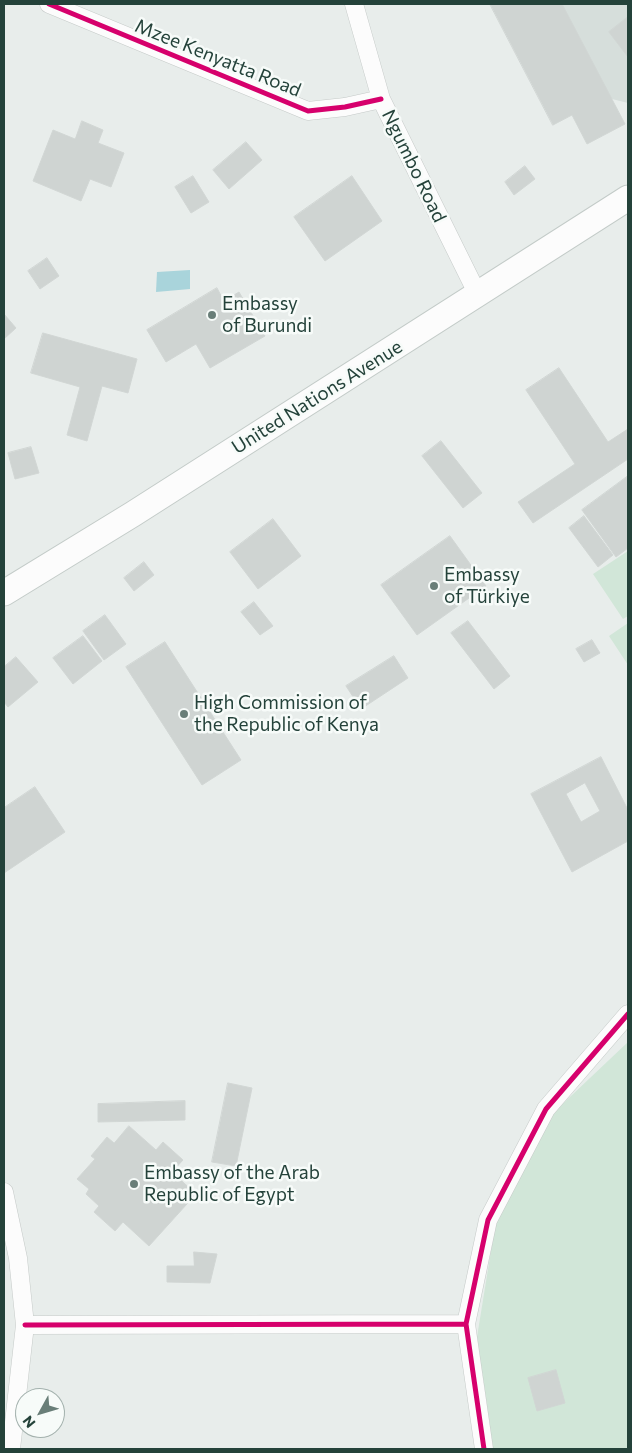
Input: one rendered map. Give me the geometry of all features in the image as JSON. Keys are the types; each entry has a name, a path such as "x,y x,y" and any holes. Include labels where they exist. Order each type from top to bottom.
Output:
{"main road":[{"name":"United Nations Avenue","path":"4,593 133,514 628,198"}],"street":[{"name":"Mzee Kenyatta Road","path":"48,4 308,111 345,107 381,99"},
{"name":"Ngumbo Road","path":"354,4 381,99 478,295"},
{"path":"484,1449 466,1324 488,1220 546,1109 628,1014"},
{"path":"4,1192 18,1258 25,1325 11,1449"},
{"path":"25,1325 466,1324"}],"shaded area":[{"path":"548,4 628,4 628,103 608,98"}],"green space":[{"path":"628,551 628,616 623,619 593,574"},
{"path":"628,623 628,665 609,636"},
{"path":"628,1042 628,1449 493,1449 477,1337 496,1220 553,1113"}],"water":[{"path":"190,270 190,289 156,292 157,272"}],"building":[{"path":"490,4 562,4 625,124 587,144 572,115 553,125"},
{"path":"628,17 628,57 609,32"},
{"path":"82,121 103,130 98,143 124,153 111,187 90,179 81,201 33,181 53,130 75,139"},
{"path":"246,142 262,160 229,189 213,170"},
{"path":"525,166 535,179 514,195 505,182"},
{"path":"193,176 209,202 191,213 175,187"},
{"path":"352,176 382,221 325,261 294,217"},
{"path":"47,258 59,276 40,289 28,271"},
{"name":"Embassy of Burundi","path":"217,288 224,301 239,292 265,336 210,368 196,344 166,362 147,330"},
{"path":"4,314 16,328 4,339"},
{"path":"43,333 137,359 128,393 102,386 87,441 67,435 80,387 31,373"},
{"path":"559,368 608,442 628,429 628,459 533,523 518,502 575,464 526,390"},
{"path":"441,441 482,493 463,508 422,456"},
{"path":"31,447 39,473 15,479 8,453"},
{"path":"628,476 628,548 616,557 582,510"},
{"path":"584,516 613,555 598,567 569,528"},
{"path":"273,519 301,556 258,589 230,552"},
{"name":"Embassy of Türkiye","path":"450,536 486,586 417,635 381,585"},
{"path":"144,562 154,575 134,591 124,578"},
{"path":"254,602 273,626 260,635 241,612"},
{"path":"105,615 126,644 104,660 83,631"},
{"path":"468,621 510,676 494,689 451,633"},
{"path":"83,636 102,661 73,684 53,658"},
{"path":"592,640 600,653 584,662 576,649"},
{"name":"High Commission of the Republic of Kenya","path":"165,642 241,760 202,785 126,667"},
{"path":"394,656 408,678 361,709 346,686"},
{"path":"16,657 38,682 8,707 4,702 4,667"},
{"path":"601,757 628,810 628,841 572,872 531,794","holes":["585,783 600,811 581,822 566,794"]},
{"path":"35,787 65,832 4,873 4,808"},
{"path":"228,1083 252,1088 236,1166 212,1162"},
{"path":"185,1101 185,1120 98,1122 98,1104"},
{"name":"Embassy of the Arab Republic of Egypt","path":"129,1126 156,1150 163,1142 183,1160 172,1172 196,1194 149,1246 123,1222 115,1231 94,1212 99,1206 86,1194 89,1189 77,1179 95,1159 91,1156 107,1137 114,1143"},
{"path":"194,1252 217,1254 210,1283 167,1282 167,1266 194,1266"},
{"path":"556,1370 565,1403 537,1411 528,1378"}],"cycle path":[{"path":"49,4 308,111 345,107 381,99"},
{"path":"484,1449 466,1324 488,1220 546,1109 628,1014"},
{"path":"25,1325 466,1324"}],"place":[{"name":"Embassy of Burundi","path":"212,315"},
{"name":"Embassy of Türkiye","path":"434,586"},
{"name":"High Commission of the Republic of Kenya","path":"184,714"},
{"name":"Embassy of the Arab Republic of Egypt","path":"134,1184"}]}
